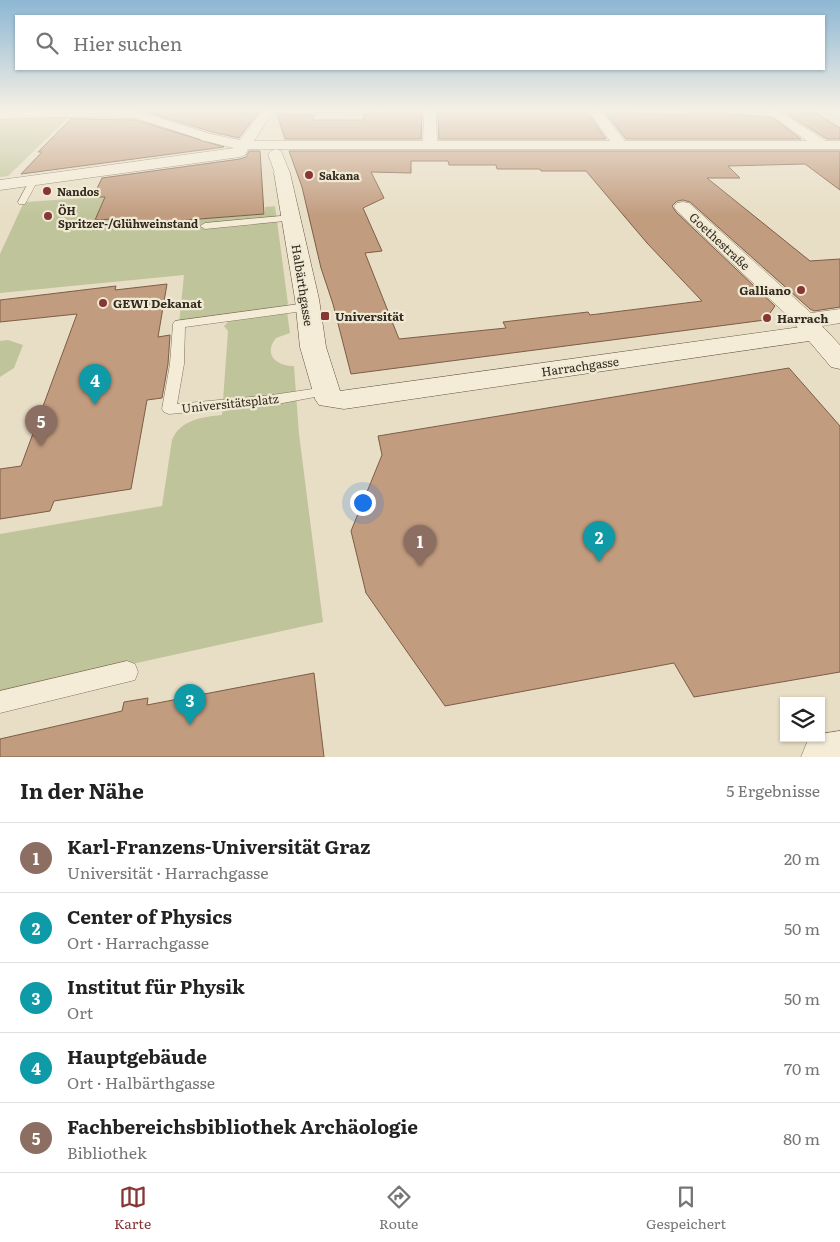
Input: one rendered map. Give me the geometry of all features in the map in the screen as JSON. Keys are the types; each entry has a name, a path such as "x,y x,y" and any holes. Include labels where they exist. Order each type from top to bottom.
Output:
{"street":[{"path":"233,145 280,157 415,145"},
{"path":"0,184 242,148 244,145"},
{"name":"Halbärthgasse","path":"280,157 313,347 336,395"},
{"name":"Goethestraße","path":"683,207 810,327 840,361"},
{"name":"Harrachgasse","path":"336,395 810,327 840,316"},
{"path":"825,757 840,755"}],"lane":[{"path":"22,202 34,180"},
{"path":"205,226 292,218"},
{"name":"Universitätsplatz","path":"307,307 179,324 177,364 169,409 336,395"},
{"path":"0,702 127,672"}],"green space":[{"path":"0,145 40,145 8,176 0,177"},
{"path":"108,190 95,220 112,219 111,226 265,214 265,207 275,206 290,333 276,338 272,344 271,354 273,358 282,364 294,366 299,434 323,622 0,693 0,534 162,506 172,440 176,433 180,428 192,421 222,415 228,331 224,326 228,322 229,317 179,324 184,275 0,293 0,254 24,202 84,198 87,192"},
{"path":"8,340 23,345 14,368 0,377 0,341"}],"building":[{"path":"45,145 218,145 224,147 21,174 42,152 38,152"},
{"path":"249,151 260,151 264,214 110,226 112,219 95,220 105,197 93,197 102,178 240,159 246,157"},
{"path":"289,151 840,151 840,190 805,164 728,166 740,178 707,178 810,261 840,259 840,307 814,311 810,309 690,202 683,200 677,201 672,206 676,212 775,306 765,320 351,374 333,304 321,268 302,187","holes":["411,161 448,161 449,165 496,165 497,169 586,171 647,243 702,301 590,315 588,312 503,322 506,328 399,339 365,253 382,251 363,208 384,198 371,172 411,173"]},
{"path":"167,284 158,337 170,335 168,364 162,398 147,400 131,489 54,501 50,511 0,519 0,469 21,466 77,314 0,322 0,300 116,286 115,290"},
{"path":"789,368 840,426 840,672 694,697 674,663 445,706 366,593 351,531 382,455 378,436"},
{"path":"314,673 324,757 0,757 0,739 122,711 124,702 148,698 147,705"}],"place":[{"name":"Sakana","path":"309,175"},
{"name":"Nandos","path":"47,191"},
{"name":"ÖH Spritzer-/Glühweinstand","path":"48,216"},
{"name":"Galliano","path":"801,290"},
{"name":"GEWI Dekanat","path":"103,303"},
{"name":"Universität","path":"325,316"},
{"name":"Harrach","path":"767,318"},
{"name":"Hauptgebäude","path":"95,405"},
{"name":"Fachbereichsbibliothek Archäologie","path":"41,446"},
{"name":"Center of Physics","path":"599,562"},
{"name":"Karl-Franzens-Universität Graz","path":"420,566"},
{"name":"Institut für Physik","path":"190,725"}]}
